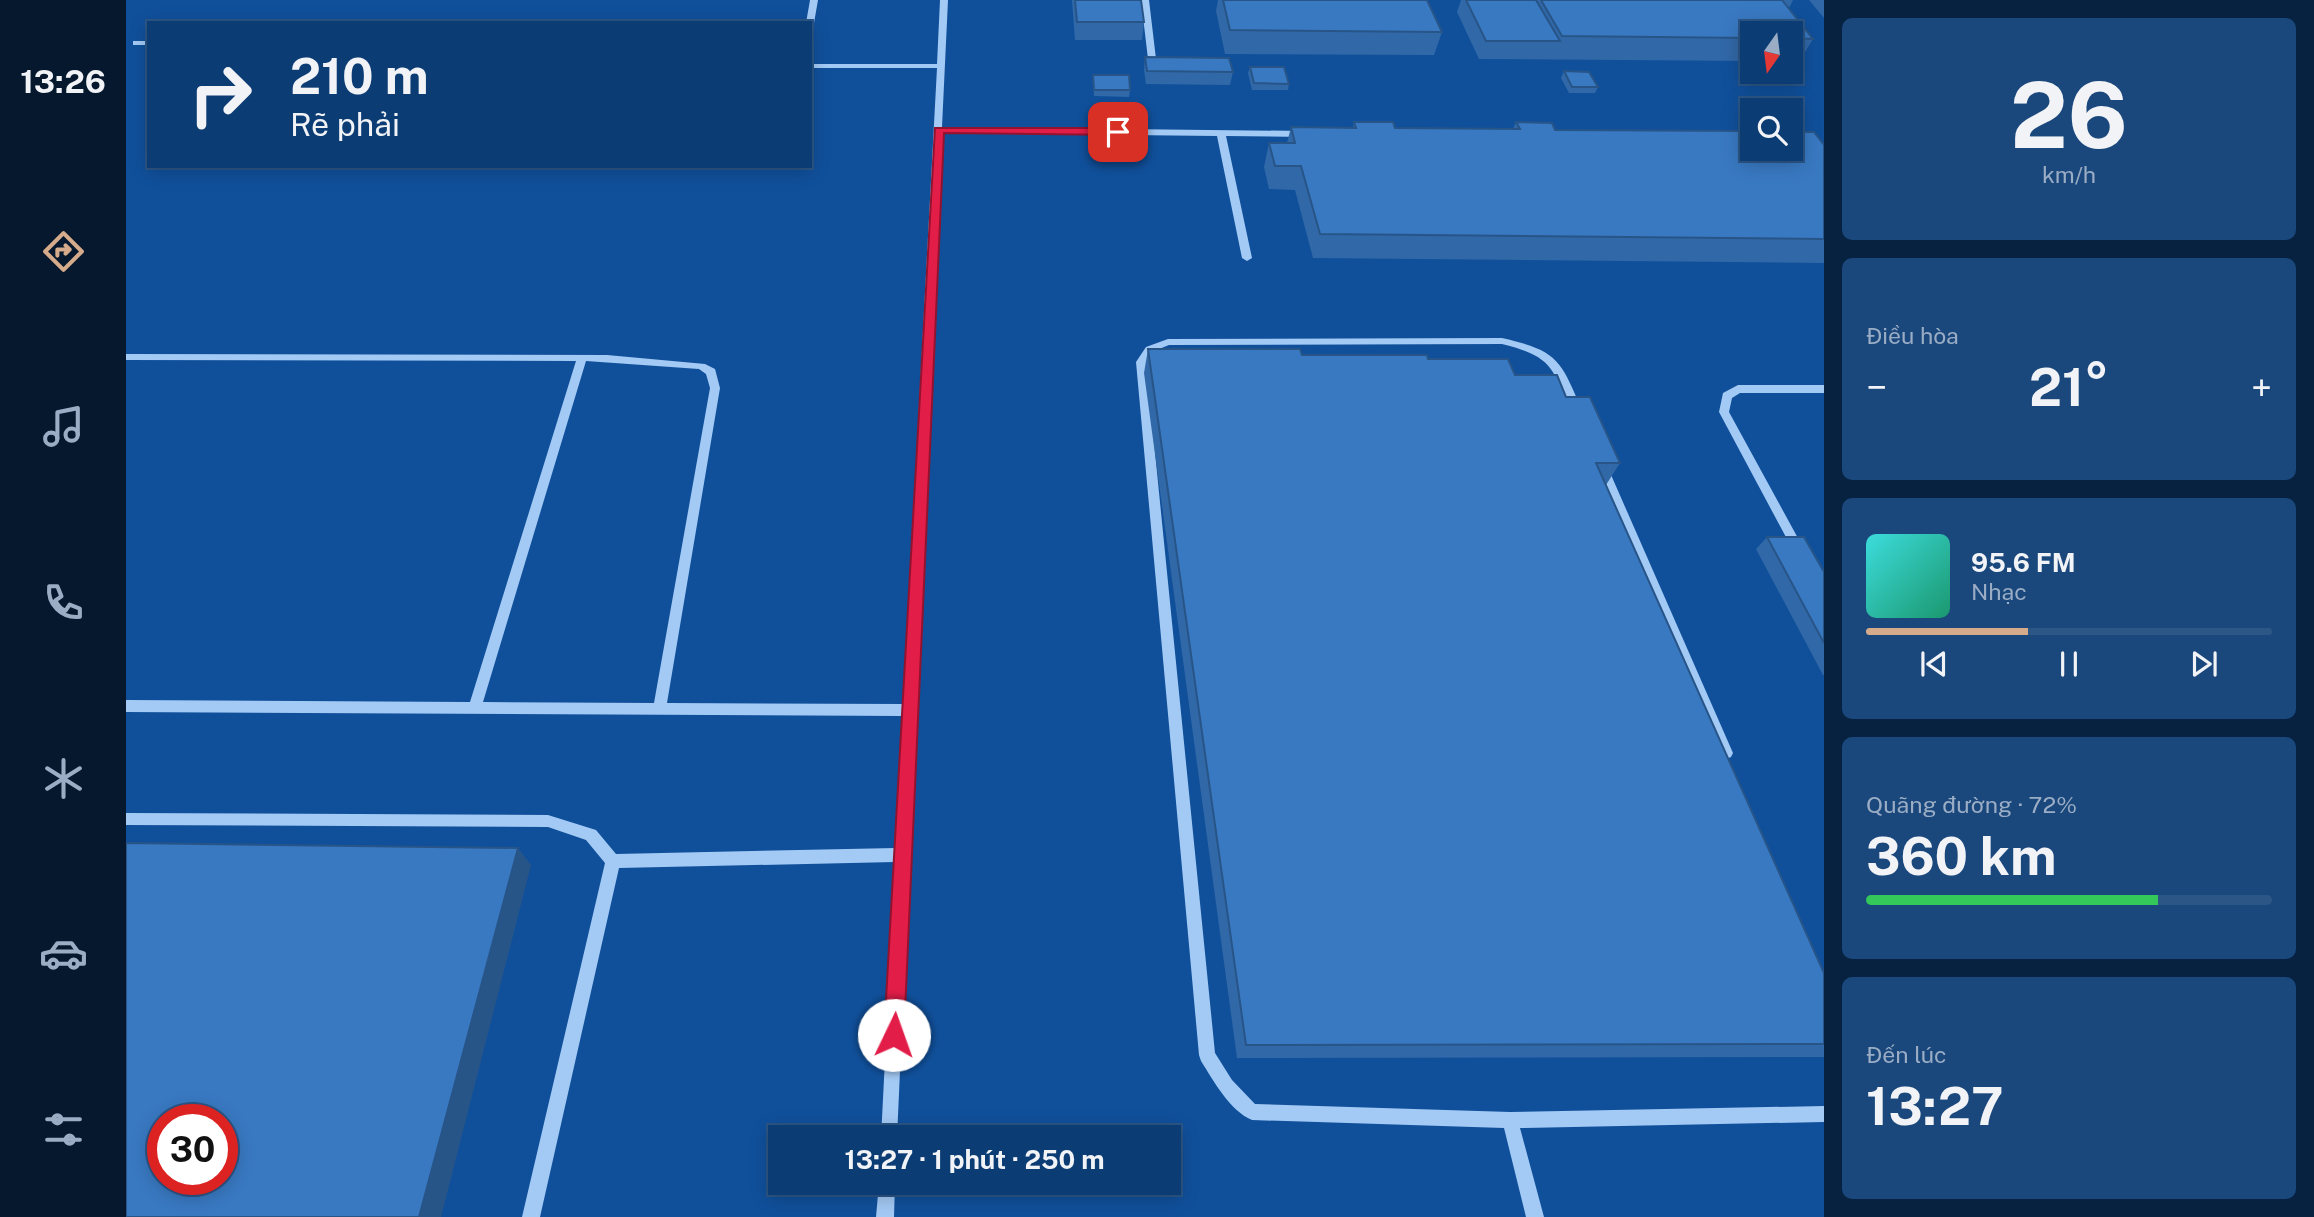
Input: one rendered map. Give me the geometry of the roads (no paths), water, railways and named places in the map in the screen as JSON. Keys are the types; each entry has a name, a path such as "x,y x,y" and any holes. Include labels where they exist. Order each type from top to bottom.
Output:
{"street":[{"path":"810,21 814,0"},
{"path":"890,1125 944,0"},
{"path":"1145,0 1152,59"},
{"path":"135,43 147,43"},
{"path":"812,66 940,66"},
{"path":"939,130 1319,134"},
{"path":"1221,133 1247,258"},
{"path":"1583,424 1556,361 1535,348 1502,341 1168,342 1150,349 1141,362 1207,1055 1226,1086 1252,1112 1510,1119 1824,1114"},
{"path":"126,357 582,359 701,366 711,372 715,388 659,709"},
{"path":"475,708 582,359"},
{"path":"1804,560 1724,412 1727,396 1738,389 1824,389"},
{"path":"1594,450 1731,765"},
{"path":"126,706 910,710"},
{"path":"126,819 548,821 591,835 613,861"},
{"path":"613,861 902,855"},
{"path":"531,1217 613,861"},
{"path":"1510,1119 1535,1217"},
{"path":"885,1217 886,1195"}]}
